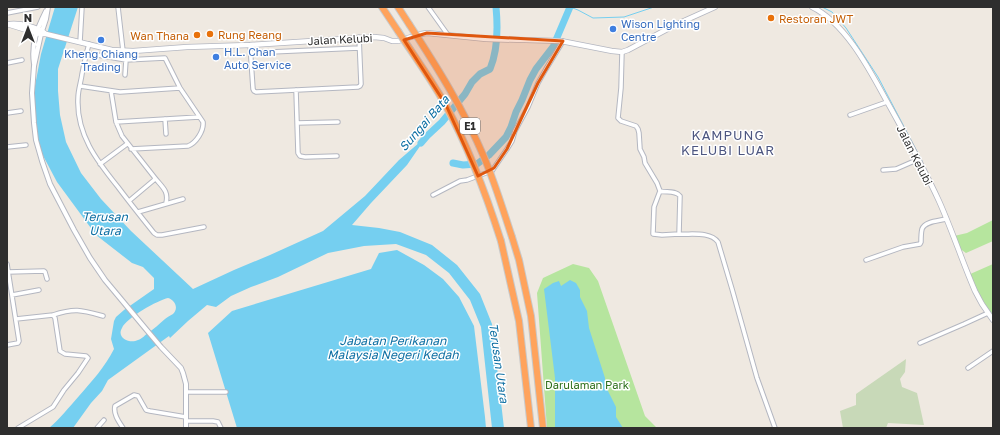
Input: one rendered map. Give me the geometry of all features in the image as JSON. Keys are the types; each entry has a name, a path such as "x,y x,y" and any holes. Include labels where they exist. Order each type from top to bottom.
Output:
{"highway":[{"name":"E1","path":"382,7 446,105 467,148 478,175 501,241 520,321 531,428"},
{"name":"E1","path":"398,7 457,101 489,169 512,237 531,316 543,428"}],"main road":[{"path":"622,52 713,7"},
{"name":"Jalan Kelubi","path":"812,7 820,11 838,25 866,64 918,159 938,200 975,291 993,320"},
{"name":"Jalan Kelubi","path":"8,24 112,50 123,51 250,45 359,37 381,37 396,41 421,34 433,34 486,39 562,41 622,52"}],"street":[{"path":"7,13 38,7"},
{"path":"80,42 82,7"},
{"path":"118,7 123,51"},
{"path":"428,7 448,35"},
{"path":"47,8 34,66 32,93 32,115 36,140 46,174 74,230 105,280 161,347 181,368 185,378 186,428"},
{"path":"250,45 253,89 256,92 358,87 360,86 359,37"},
{"path":"433,195 460,181 467,180 494,168 512,140 538,83 562,41"},
{"path":"89,44 80,86 78,108 82,130 91,150 100,164 154,233 157,235 162,235 204,227"},
{"path":"250,53 359,48"},
{"path":"133,51 133,60"},
{"path":"622,52 618,118 621,121 636,126 638,129 640,149 645,163 660,191 654,207 653,234 708,236 714,238 718,242 757,378 775,428"},
{"path":"86,53 126,60 165,58 180,88 203,122 200,135 191,145 183,147 131,148"},
{"path":"7,63 22,60"},
{"path":"125,75 126,60"},
{"path":"80,86 128,92 180,88"},
{"path":"296,90 298,153 300,156 305,157 337,156"},
{"path":"111,91 116,122 119,129 127,144 166,191 166,203"},
{"path":"850,115 887,102"},
{"path":"7,113 21,111"},
{"path":"116,122 199,117"},
{"path":"165,119 166,134"},
{"path":"297,123 338,122"},
{"path":"100,164 127,144"},
{"path":"7,147 26,145"},
{"path":"883,170 896,169 918,159"},
{"path":"129,201 155,178"},
{"path":"660,191 676,193 680,196 678,234"},
{"path":"138,212 184,199"},
{"path":"866,260 903,247 920,244 924,226 929,223 946,219"},
{"path":"7,264 19,340 18,343 7,345"},
{"path":"8,272 44,271 47,279"},
{"path":"7,292 12,293 38,290"},
{"path":"16,319 53,315 64,311 78,310 103,316"},
{"path":"920,343 988,313"},
{"path":"18,428 52,407 88,358 86,356 65,354 60,351 55,318 53,315"},
{"path":"968,368 993,351"},
{"path":"186,392 226,392"},
{"path":"123,428 115,414 114,408 134,395 138,396 146,410 186,419 218,422 221,428"},
{"path":"97,428 104,420"}],"highlighted area":[{"path":"427,33 563,41 538,83 507,149 494,168 478,176 446,105 404,40"}],"green space":[{"path":"993,220 993,241 966,253 959,248 954,236 967,233"},
{"name":"Darulaman Park","path":"573,264 589,268 598,281 645,416 657,428 547,428 537,293 543,278"},
{"path":"993,264 993,319 968,275"},
{"path":"906,359 905,372 900,379 902,387 917,393 924,425 888,423 886,428 843,428 840,411 856,405 856,394"}],"water":[{"name":"Terusan Utara","path":"55,7 78,7 58,69 60,115 66,142 81,173 101,199 131,231 193,289 323,231 365,196 399,160 427,136 407,165 352,225 400,232 432,245 457,265 480,294 492,324 504,428 492,428 481,327 470,300 449,273 426,255 396,244 364,246 328,253 278,277 231,296 216,307 207,305 170,338 169,336 108,380 102,391 91,403 73,428 49,428 57,421 102,368 114,349 111,339 116,317 154,289 154,278 143,267 132,263 96,235 57,182 40,150 35,118 34,91 41,54","holes":["163,299 170,299 174,302 176,307 173,314 142,338 135,341 128,341 122,337 122,328 129,319"]},
{"name":"Jabatan Perikanan Malaysia Negeri Kedah","path":"397,250 424,265 443,279 459,297 474,326 486,428 237,428 208,333 232,311 371,269 379,253"},
{"path":"570,280 576,283 580,290 580,297 587,311 589,328 605,378 605,385 616,407 616,417 623,428 555,428 555,378 544,289 559,281 561,286"}],"waterway":[{"name":"Sungai Bata","path":"421,143 442,122 465,94 472,82 480,74 490,69 495,54 497,39 496,7"},
{"path":"570,7 593,18 624,17 654,7"},
{"path":"453,163 463,165 477,164 489,155 506,137 530,80 536,69 553,47 570,7"},
{"path":"822,7 832,12 846,28 878,77 922,161"}],"place":[{"name":"Restoran JWT","path":"771,18"},
{"name":"Wison Lighting Centre","path":"613,29"},
{"name":"Rung Reang","path":"210,34"},
{"name":"Wan Thana","path":"197,35"},
{"name":"Kheng Chiang Trading","path":"101,40"},
{"name":"H.L. Chan Auto Service","path":"216,57"}],"district":[{"name":"KAMPUNG KELUBI LUAR","path":"728,142"}]}
